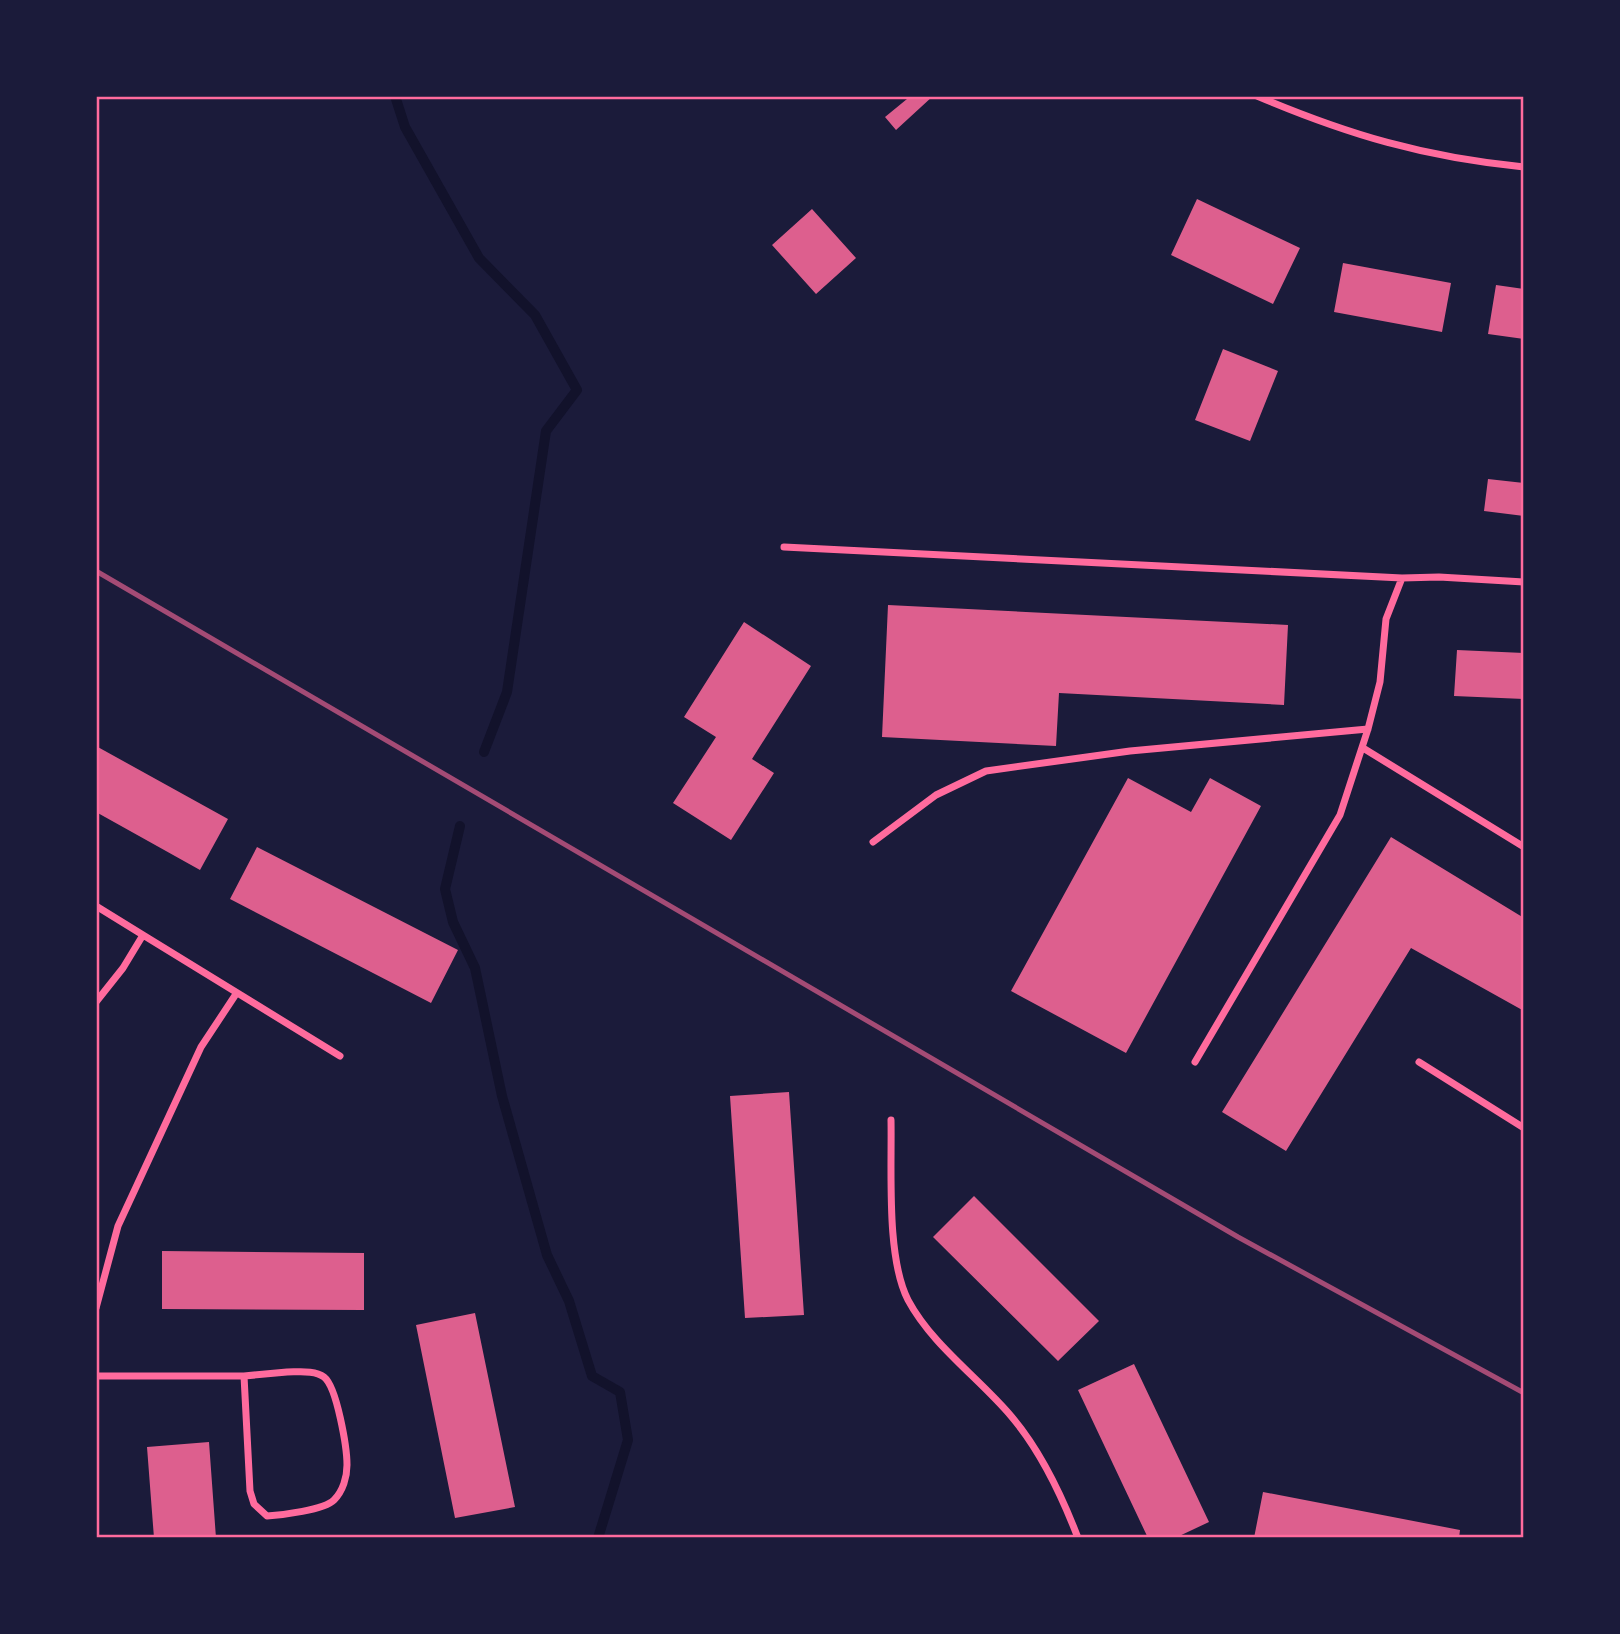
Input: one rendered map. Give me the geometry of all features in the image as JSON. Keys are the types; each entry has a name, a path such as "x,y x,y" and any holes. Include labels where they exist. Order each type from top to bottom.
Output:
{"street":[{"path":"1257,96 1330,127 1416,152 1460,161 1524,167"},
{"path":"784,547 1524,582"},
{"path":"1195,1062 1340,815 1368,729 1380,682 1386,619 1402,578"},
{"path":"873,842 936,795 986,771 1130,751 1368,729"},
{"path":"1363,748 1524,848"},
{"path":"96,906 340,1056"},
{"path":"96,1002 123,968 143,935"},
{"path":"96,1308 118,1226 201,1047 236,994"},
{"path":"1419,1062 1524,1128"},
{"path":"891,1120 895,1258 908,1299 929,1329 1013,1418 1068,1510 1078,1538"},
{"path":"96,1376 313,1373 324,1377 334,1390 347,1465 344,1486 333,1502 288,1514 267,1516 254,1504 250,1491 244,1376"}],"building":[{"path":"905,96 933,96 896,130 885,117 907,99"},
{"path":"1197,199 1300,248 1273,304 1171,255"},
{"path":"812,209 856,258 816,294 772,245"},
{"path":"1343,263 1451,283 1442,332 1334,312"},
{"path":"1496,285 1524,289 1524,339 1488,334"},
{"path":"1223,349 1278,371 1250,441 1195,420"},
{"path":"1488,479 1524,483 1524,516 1484,511"},
{"path":"888,605 1288,625 1284,705 1059,693 1056,746 882,737"},
{"path":"744,622 811,666 752,759 774,773 731,840 673,803 716,737 684,717"},
{"path":"1457,650 1524,653 1524,699 1454,696"},
{"path":"96,746 228,819 200,870 96,812"},
{"path":"1128,778 1191,812 1210,778 1261,806 1126,1053 1011,991"},
{"path":"1391,837 1524,918 1524,1011 1411,948 1286,1151 1222,1112"},
{"path":"257,847 458,950 431,1003 230,899"},
{"path":"789,1092 804,1315 745,1318 730,1096"},
{"path":"974,1196 1099,1321 1058,1361 933,1237"},
{"path":"162,1251 364,1253 364,1310 162,1309"},
{"path":"475,1313 515,1507 455,1518 416,1325"},
{"path":"1134,1364 1209,1522 1175,1538 1148,1538 1078,1390"},
{"path":"209,1442 216,1538 154,1538 147,1447"},
{"path":"1263,1492 1460,1530 1459,1538 1254,1538"}],"waterway":[{"path":"395,96 405,127 479,258 535,315 577,390 546,431 507,692 484,752"},
{"path":"460,826 445,889 453,922 475,968 502,1096 547,1255 569,1301 592,1376 620,1392 628,1440 598,1538"}],"railway":[{"path":"96,571 1238,1237 1524,1393"}]}
